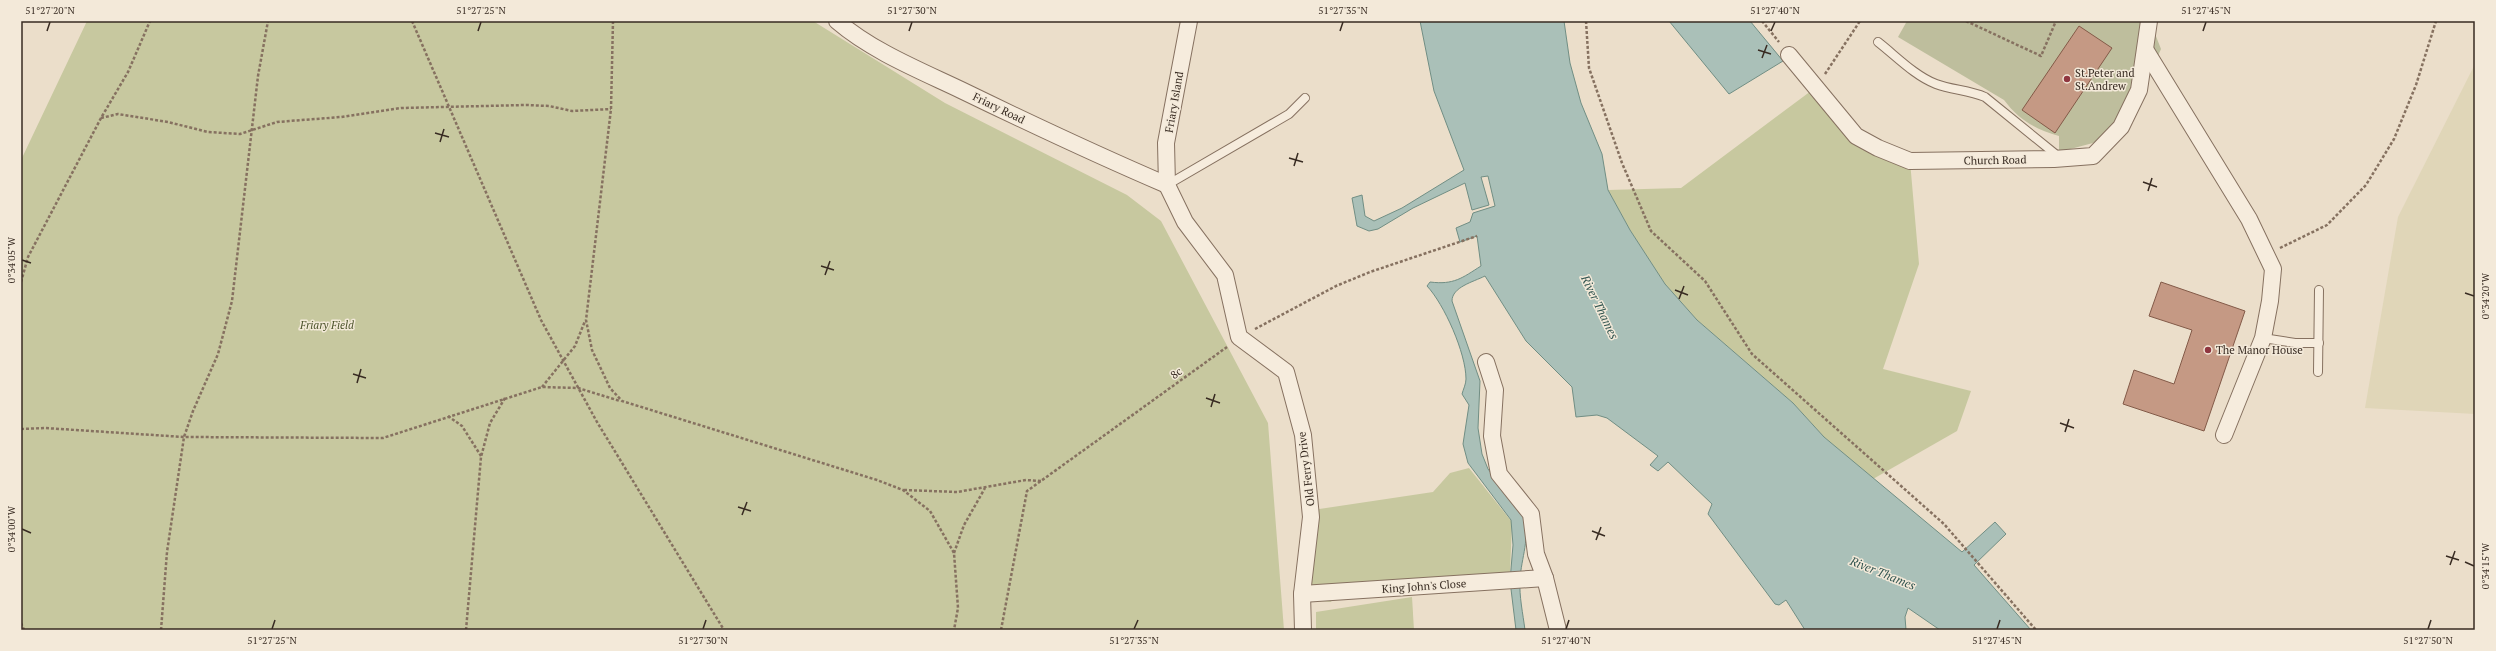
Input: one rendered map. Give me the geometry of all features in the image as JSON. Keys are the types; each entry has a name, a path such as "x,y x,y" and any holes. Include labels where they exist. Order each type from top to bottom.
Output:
{"street":[{"name":"Friary Road","path":"837,21 853,34 925,73 1083,149 1167,185"},
{"name":"Friary Island","path":"1167,185 1166,143 1189,21"},
{"name":"Church Road","path":"1790,55 1856,136 1878,148 1910,161 2093,156 2121,127 2139,90 2146,51 2149,21"},
{"path":"2146,51 2249,219 2273,269 2270,301 2263,338 2224,435"},
{"path":"1167,185 1185,222 1225,275 1240,337"},
{"name":"Old Ferry Drive","path":"1240,337 1286,372 1303,434 1311,517 1302,594 1303,630"},
{"path":"1486,362 1495,390 1492,436 1499,474 1531,514 1536,554 1545,578 1558,630"},
{"name":"King John's Close","path":"1302,594 1545,578"}],"lane":[{"path":"1878,42 1918,74 1936,84 1972,91 1985,96 2060,158"},
{"path":"1167,185 1289,114 1305,98"},
{"path":"2318,372 2319,290"},
{"path":"2263,338 2296,343 2319,343"}],"path":[{"path":"21,282 28,257 101,118 128,72 150,21"},
{"path":"161,630 167,552 184,437 193,411 218,354 232,301 258,76 268,21"},
{"path":"412,21 541,320 597,422 724,630"},
{"path":"542,387 575,346 586,320 611,109 613,21"},
{"path":"1586,21 1589,68 1622,163 1651,232 1705,281 1752,354 1944,524 2036,630"},
{"path":"1762,21 1790,55"},
{"path":"1816,88 1860,21"},
{"path":"1966,21 2041,56 2056,21"},
{"path":"2266,254 2327,225 2366,186 2394,139 2416,85 2436,21"},
{"path":"101,118 118,114 168,122 208,132 240,134 277,122 341,117 401,108 526,105 549,106 572,111 611,109"},
{"name":"8c","path":"1001,630 1027,491 1240,337 1336,286 1370,272 1477,236"},
{"path":"586,320 592,350 610,388 622,401"},
{"path":"21,429 46,428 184,437 383,438 448,415 542,387 578,388 674,419 776,448 901,490 957,492 1026,480 1042,481"},
{"path":"466,630 481,457 490,423 505,398"},
{"path":"448,415 462,426 481,457"},
{"path":"954,630 958,608 954,553 964,524 986,488"},
{"path":"901,490 930,511 954,553"},
{"path":"21,623 24,630"}],"shaded area":[{"path":"2475,64 2475,414 2365,408 2398,217"}],"green space":[{"name":"Friary Field","path":"87,21 813,21 945,103 1127,195 1161,221 1268,423 1284,630 21,630 21,160"},
{"path":"1907,21 2150,21 2161,49 2126,128 2093,143 2059,152 2059,136 2028,123 2004,100 1898,37"},
{"path":"1815,88 1856,136 1910,161 1919,264 1883,369 1971,391 1957,431 1873,479 1824,437 1793,403 1697,320 1665,284 1630,230 1608,190 1681,188"},
{"path":"1469,468 1512,522 1510,574 1333,598 1331,602 1312,600 1309,589 1306,511 1433,492 1450,473"},
{"path":"1412,597 1414,630 1316,630 1316,612"}],"water":[{"name":"River Thames","path":"1420,21 1564,21 1570,63 1581,103 1602,154 1608,190 1630,230 1665,284 1697,320 1793,403 1824,437 1962,552 1995,522 2006,534 1974,565 2031,630 1940,630 1908,608 1905,617 1906,630 1805,630 1786,600 1779,605 1775,604 1708,514 1712,504 1668,462 1658,471 1650,465 1658,456 1607,418 1597,415 1576,417 1572,387 1526,341 1485,276 1469,283 1455,292 1452,301 1480,381 1478,428 1482,454 1488,469 1523,515 1525,523 1526,539 1520,586 1525,630 1516,630 1510,581 1513,545 1511,520 1468,463 1463,444 1469,405 1462,394 1466,379 1465,368 1458,343 1447,316 1434,294 1427,286 1430,282 1438,283 1457,280 1481,266 1477,236 1460,242 1456,228 1470,222 1473,213 1495,206 1488,176 1481,177 1489,205 1472,210 1465,183 1413,208 1378,229 1369,231 1357,226 1352,198 1362,195 1365,216 1374,221 1402,208 1464,170 1434,91"},
{"path":"1669,21 1750,21 1783,61 1729,94"}],"building":[{"name":"St.Peter and St.Andrew","path":"2079,26 2112,48 2055,133 2022,110"},
{"name":"The Manor House","path":"2161,282 2245,311 2204,431 2123,404 2134,370 2174,384 2192,330 2149,316"}],"place":[{"name":"St.Peter and St.Andrew","path":"2067,79"},
{"name":"The Manor House","path":"2208,350"}]}
